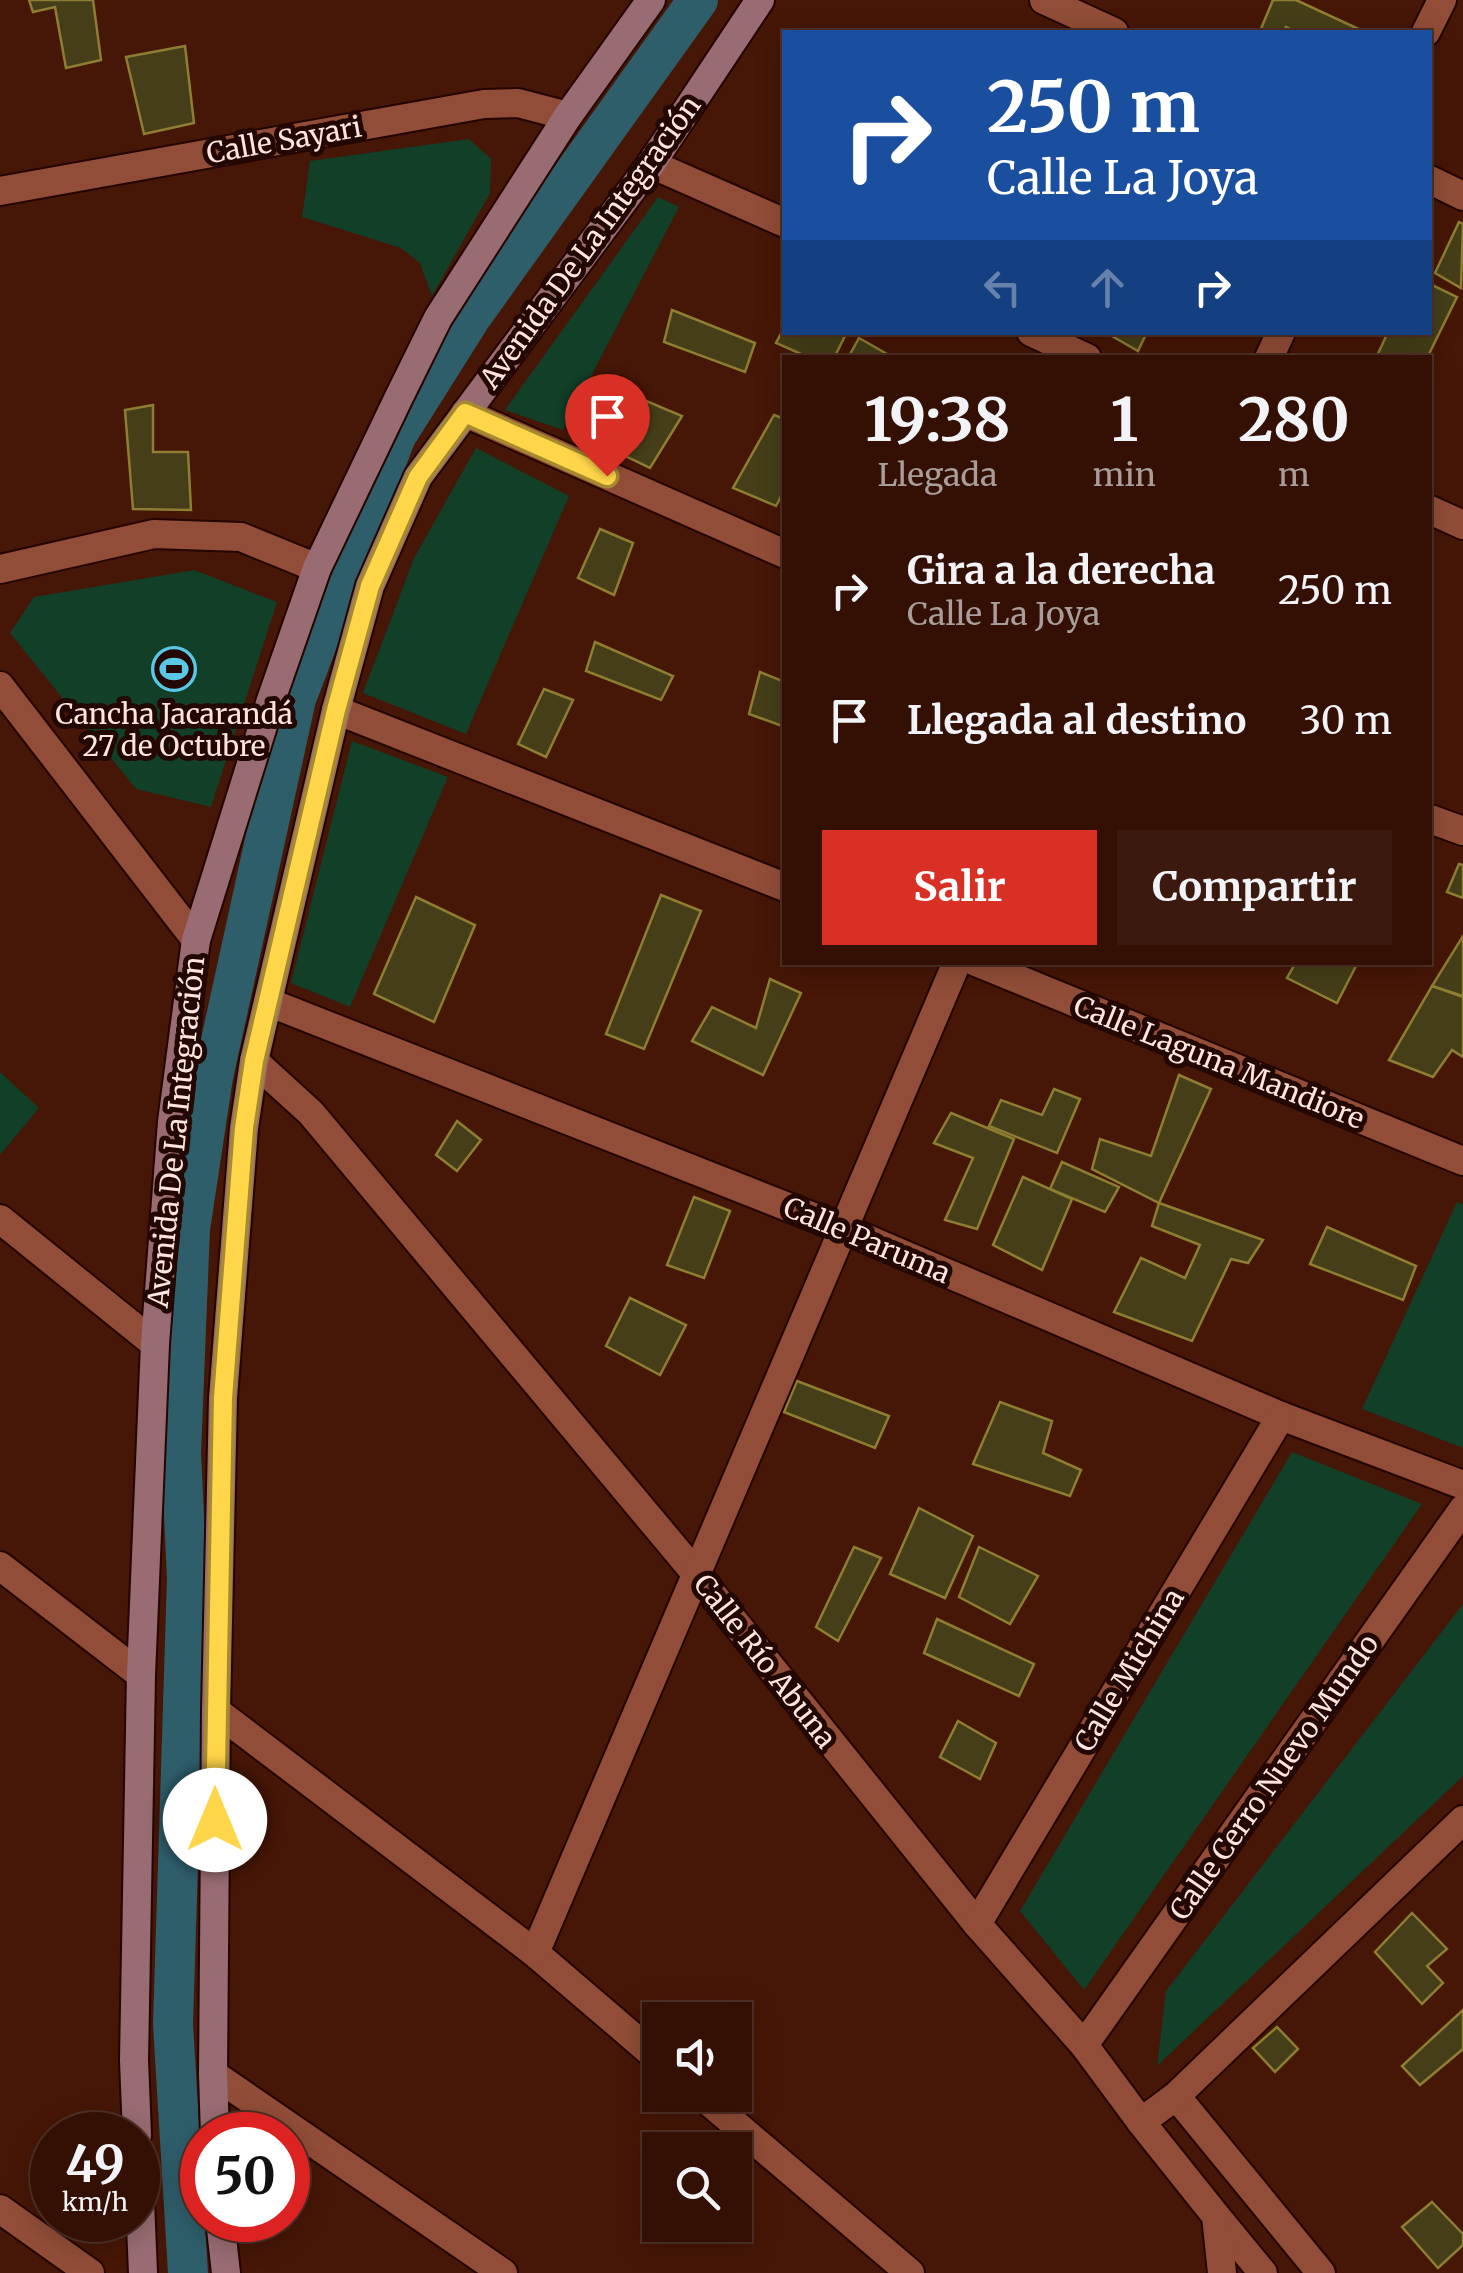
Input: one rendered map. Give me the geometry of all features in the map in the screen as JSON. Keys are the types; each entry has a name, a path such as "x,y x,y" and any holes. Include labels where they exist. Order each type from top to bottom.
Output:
{"main road":[{"name":"Avenida De La Integración","path":"136,2112 141,1675 155,1344 172,1122 196,940 317,568 438,318 568,116 650,0"},
{"name":"Avenida De La Integración","path":"214,2112 216,1711 223,1398 244,1128 254,1061 336,710 370,586 418,477 651,164 760,0"},
{"path":"141,2242 142,2273"},
{"path":"222,2242 226,2273"}],"street":[{"path":"1044,0 1110,30"},
{"path":"1427,30 1442,0"},
{"name":"Calle Sayari","path":"0,191 484,104 518,103 568,116"},
{"path":"651,164 782,222"},
{"path":"1432,181 1463,196"},
{"path":"1037,335 1080,355"},
{"path":"465,413 782,553"},
{"path":"1432,511 1463,525"},
{"path":"0,569 154,534 241,537 317,568"},
{"path":"0,686 196,940"},
{"path":"336,710 782,886"},
{"path":"1432,820 1463,832"},
{"path":"535,1953 957,965"},
{"name":"Calle Laguna Mandiore","path":"983,965 1463,1161"},
{"name":"Calle Paruma","path":"268,1002 844,1229 1281,1416 1463,1485"},
{"name":"Calle Río Abuna","path":"254,1061 311,1112 697,1575 977,1924 1084,2045 1263,2273"},
{"path":"0,1219 155,1344"},
{"name":"Calle Michina","path":"977,1924 1281,1416"},
{"name":"Calle Cerro Nuevo Mundo","path":"1084,2045 1463,1509"},
{"path":"0,1566 141,1675"},
{"path":"216,1711 535,1953 642,2045"},
{"path":"1141,2122 1176,2096 1463,1820"},
{"path":"213,2074 503,2273"},
{"path":"1176,2096 1321,2273"},
{"path":"721,2112 910,2273"},
{"path":"1,2213 90,2273"},
{"path":"1216,2216 1222,2273"}],"green space":[{"path":"469,139 491,159 490,193 432,296 420,263 401,248 302,217 310,161"},
{"path":"658,197 679,207 563,430 505,410"},
{"path":"476,448 569,496 466,734 363,693 414,558"},
{"path":"194,570 277,602 211,807 136,789 10,633 34,597"},
{"path":"352,741 448,777 350,1007 291,983"},
{"path":"0,1072 39,1108 0,1155"},
{"path":"1457,1202 1463,1204 1463,1448 1362,1409"},
{"path":"1292,1452 1422,1504 1084,1990 1020,1911"},
{"path":"1463,1604 1463,1776 1157,2066 1166,1991"}],"building":[{"path":"29,0 93,0 101,60 66,68 55,7 33,12"},
{"path":"1273,0 1296,0 1361,30 1286,27 1260,30"},
{"path":"185,46 194,123 144,134 126,57"},
{"path":"1459,222 1463,224 1461,288 1435,273"},
{"path":"1432,285 1457,297 1428,355 1377,355 1387,335 1432,335"},
{"path":"672,310 755,343 745,372 664,342"},
{"path":"782,332 782,335 846,335 836,355 803,355 776,343"},
{"path":"1110,335 1146,335 1138,351"},
{"path":"859,338 889,355 850,355"},
{"path":"625,392 682,416 650,468 598,443"},
{"path":"153,405 153,452 188,452 191,510 133,509 125,410"},
{"path":"774,415 782,418 782,495 776,506 733,488"},
{"path":"600,529 633,543 614,595 578,578"},
{"path":"595,642 673,676 661,700 586,671"},
{"path":"760,672 782,681 782,726 749,714"},
{"path":"544,689 573,700 546,757 518,744"},
{"path":"1459,864 1463,865 1463,898 1447,892"},
{"path":"661,895 701,911 644,1049 606,1034"},
{"path":"416,897 475,925 434,1022 374,994"},
{"path":"1463,936 1463,996 1432,986"},
{"path":"1294,965 1356,965 1337,1003 1287,978"},
{"path":"770,979 801,993 763,1075 692,1041 712,1007 756,1028"},
{"path":"1432,986 1463,997 1463,1057 1452,1050 1433,1077 1389,1060"},
{"path":"1179,1075 1211,1089 1159,1203 1092,1169 1100,1139 1151,1156"},
{"path":"1054,1089 1080,1099 1057,1153 989,1126 1001,1100 1042,1115"},
{"path":"951,1113 1014,1139 977,1229 945,1220 973,1158 934,1143"},
{"path":"457,1121 481,1140 457,1171 436,1155"},
{"path":"1062,1162 1119,1187 1105,1212 1050,1189"},
{"path":"1023,1177 1072,1199 1042,1270 993,1245"},
{"path":"694,1197 730,1211 704,1278 667,1265"},
{"path":"1159,1203 1263,1240 1248,1263 1231,1259 1192,1341 1114,1312 1141,1258 1185,1278 1200,1245 1152,1226"},
{"path":"1327,1227 1416,1266 1403,1300 1310,1264"},
{"path":"630,1298 686,1325 660,1375 606,1346"},
{"path":"797,1381 889,1416 875,1448 784,1412"},
{"path":"1000,1402 1052,1421 1043,1453 1081,1470 1070,1496 973,1464"},
{"path":"919,1508 973,1536 945,1598 890,1574"},
{"path":"854,1547 881,1558 838,1641 816,1627"},
{"path":"979,1547 1038,1576 1010,1624 959,1597"},
{"path":"937,1619 1034,1664 1019,1696 924,1653"},
{"path":"958,1721 996,1743 980,1779 940,1757"},
{"path":"1412,1913 1447,1949 1427,1966 1443,1983 1422,2004 1375,1952"},
{"path":"1463,2010 1463,2049 1420,2085 1402,2066"},
{"path":"1277,2027 1298,2049 1275,2072 1253,2048"},
{"path":"1432,2202 1463,2234 1463,2245 1438,2268 1402,2227"}],"waterway":[{"path":"188,2273 173,2024 187,1578 181,1453 190,1229 213,1077 296,699 396,436 471,317 698,0"}],"place":[{"name":"Cancha Jacarandá 27 de Octubre","path":"174,669"}],"route":[{"path":"215,1820 223,1398 244,1128 254,1061 336,710 370,586 418,477 465,413 607,476"}]}
